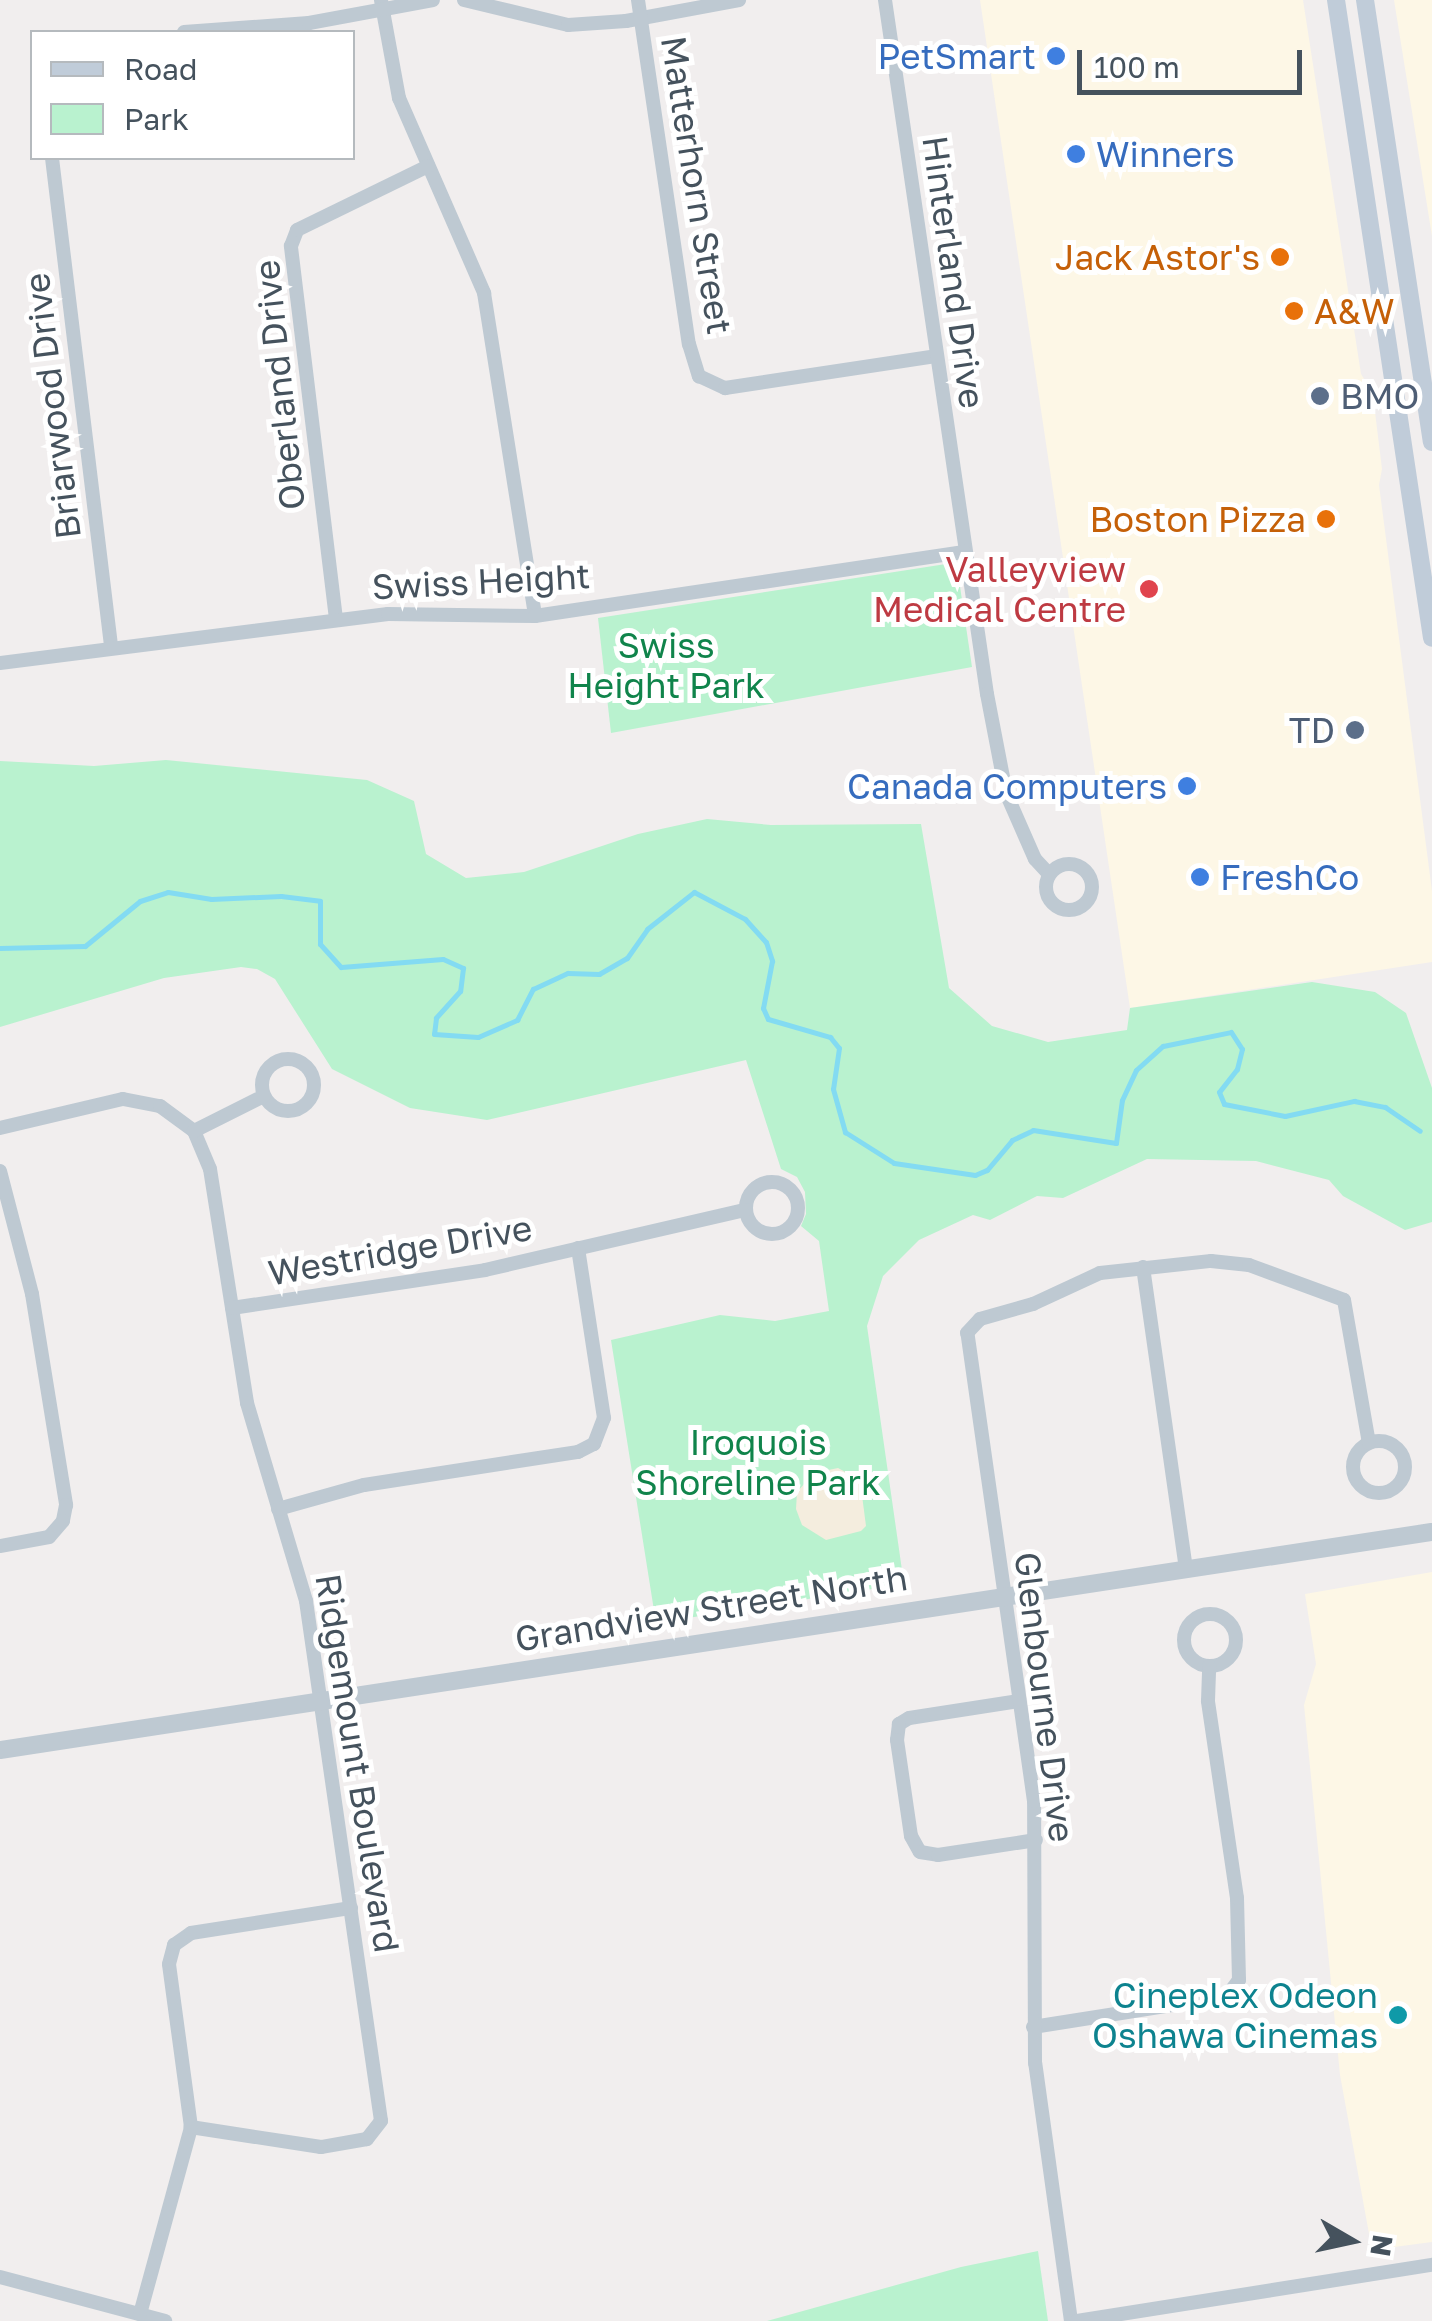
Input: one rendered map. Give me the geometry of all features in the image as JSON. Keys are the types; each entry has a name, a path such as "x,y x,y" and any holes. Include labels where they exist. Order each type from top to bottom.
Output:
{"main road":[{"path":"1336,0 1432,638"},
{"path":"1366,0 1432,442"}],"street":[{"path":"199,30 433,0"},
{"path":"464,0 568,25 739,0"},
{"name":"Matterhorn Street","path":"638,0 689,344 700,376 725,388 936,356"},
{"name":"Hinterland Drive","path":"885,0 964,552 1006,792 1024,839 1049,874"},
{"path":"382,6 398,98 484,292 535,616"},
{"name":"Briarwood Drive","path":"52,160 111,647"},
{"name":"Oberland Drive","path":"336,620 291,246 297,230 428,166"},
{"name":"Swiss Height","path":"0,663 388,614 535,616 964,552"},
{"path":"0,1128 122,1099 160,1106 194,1131 264,1096"},
{"name":"Ridgemount Boulevard","path":"191,2127 316,2147 362,2141 376,2131 381,2105 306,1601 246,1403 210,1169 194,1131"},
{"path":"0,1171 32,1294 66,1505 63,1522 49,1537 0,1546"},
{"name":"Westridge Drive","path":"232,1308 484,1270 746,1210"},
{"path":"278,1509 364,1485 578,1452 594,1444 604,1418 578,1248"},
{"path":"1186,1568 1143,1268 1232,1261 1340,1296 1350,1313 1369,1443"},
{"name":"Glenbourne Drive","path":"1074,2321 1032,2027 1036,1840 967,1348 969,1328 980,1318 1023,1308 1100,1273 1143,1268"},
{"name":"Grandview Street North","path":"0,1750 1432,1532"},
{"path":"1032,2027 1216,1998 1230,1992 1239,1980 1237,1898 1208,1701 1209,1666"},
{"path":"1018,1700 909,1718 898,1724 897,1740 911,1836 920,1852 938,1855 1036,1840"},
{"path":"140,2314 191,2127 169,1964 174,1944 192,1933 351,1908"},
{"path":"1074,2321 1432,2264"},
{"path":"0,2276 165,2321"}],"shaded area":[{"path":"980,0 1303,0 1361,374 1372,392 1375,412 1382,469 1379,485 1432,891 1432,962 1130,1008"},
{"path":"1394,0 1432,0 1432,236"},
{"path":"1432,1572 1432,2242 1372,2250 1340,2075 1304,1705 1316,1664 1305,1594"}],"green space":[{"name":"Swiss Height Park","path":"946,564 958,573 972,667 611,733 598,618"},
{"name":"Iroquois Shoreline Park","path":"166,760 367,780 414,801 426,854 466,878 524,872 638,834 707,819 771,825 921,824 949,988 992,1026 1048,1042 1127,1030 1130,1008 1312,982 1375,992 1406,1013 1432,1088 1432,1222 1405,1230 1343,1196 1329,1180 1256,1161 1147,1159 1063,1198 1037,1196 990,1220 973,1215 919,1240 883,1276 867,1326 904,1584 656,1623 611,1340 720,1315 775,1321 829,1311 819,1241 801,1226 806,1214 805,1192 797,1177 781,1169 746,1060 487,1120 410,1108 332,1069 275,979 257,969 241,967 164,978 0,1027 0,761 94,766"},
{"path":"1038,2251 1048,2321 767,2321 961,2267"}],"sand":[{"path":"838,1468 860,1480 866,1526 861,1531 826,1540 802,1525 796,1509 797,1492 814,1473"}],"waterway":[{"path":"0,948 85,946 140,901 168,892 211,899 281,896 320,901 320,944 341,967 443,959 463,968 460,991 436,1018 434,1034 478,1037 517,1020 533,989 568,973 599,974 627,958 647,929 694,892 745,919 766,942 772,961 763,1008 768,1019 830,1037 839,1048 833,1089 845,1132 894,1163 975,1175 987,1170 1012,1140 1033,1130 1116,1143 1122,1100 1136,1070 1163,1046 1231,1032 1242,1049 1237,1069 1219,1092 1224,1104 1285,1116 1354,1101 1385,1107 1420,1131"}],"place":[{"name":"PetSmart","path":"1056,56"},
{"name":"Winners","path":"1076,154"},
{"name":"Jack Astor's","path":"1280,257"},
{"name":"A&W","path":"1294,311"},
{"name":"BMO","path":"1320,396"},
{"name":"Boston Pizza","path":"1326,519"},
{"name":"Valleyview Medical Centre","path":"1149,589"},
{"name":"TD","path":"1355,730"},
{"name":"Canada Computers","path":"1187,786"},
{"name":"FreshCo","path":"1200,877"},
{"name":"Cineplex Odeon Oshawa Cinemas","path":"1398,2015"}]}
